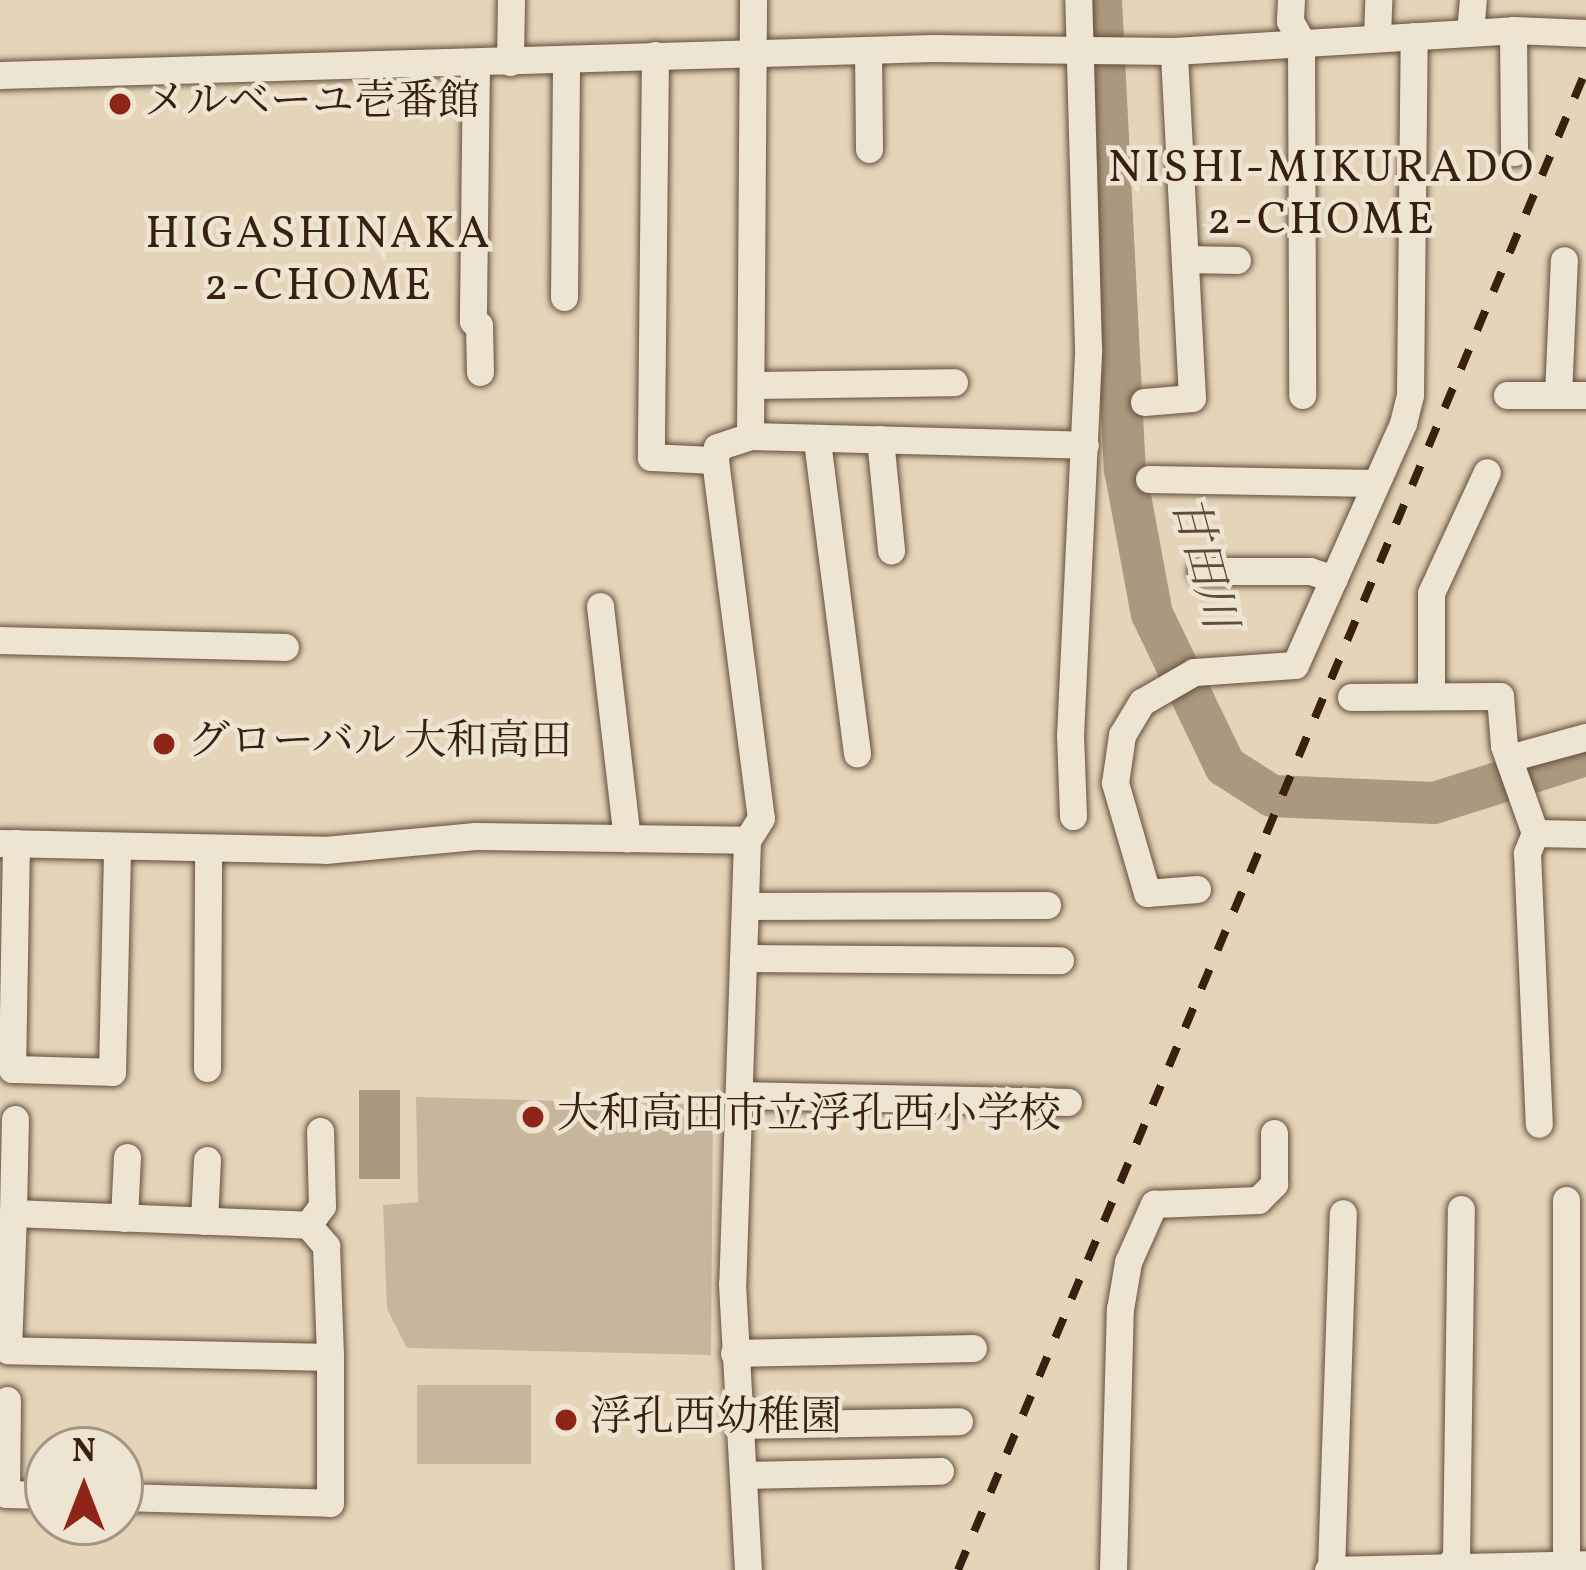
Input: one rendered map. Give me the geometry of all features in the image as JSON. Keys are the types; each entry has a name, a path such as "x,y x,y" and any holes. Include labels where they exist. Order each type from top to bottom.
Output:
{"street":[{"path":"510,62 511,0"},
{"path":"750,436 753,0"},
{"path":"1073,816 1070,736 1085,445 1078,0"},
{"path":"1291,0 1290,21 1301,41 1302,395"},
{"path":"1377,38 1378,0"},
{"path":"1471,32 1473,0"},
{"path":"1543,0 1543,29"},
{"path":"1513,30 1514,152"},
{"path":"0,75 655,55 1174,50 1513,30 1586,33"},
{"path":"1197,889 1147,893 1115,783 1122,735 1142,702 1194,672 1295,665 1403,423 1410,395 1414,36"},
{"path":"1144,402 1192,398 1174,50"},
{"path":"868,51 869,148"},
{"path":"655,55 651,457 715,460"},
{"path":"564,297 566,59"},
{"path":"476,63 472,321 479,325 480,371"},
{"path":"1185,259 1237,260"},
{"path":"1507,395 1572,395 1564,260"},
{"path":"751,386 954,382"},
{"path":"748,1570 734,1353 747,840 761,818 716,447 750,436 1085,445"},
{"path":"880,440 891,550"},
{"path":"817,441 857,753"},
{"path":"1431,696 1431,593 1487,472"},
{"path":"1149,479 1374,483"},
{"path":"1202,571 1310,571 1334,579"},
{"path":"600,606 627,838"},
{"path":"0,640 285,647"},
{"path":"1352,697 1500,696 1509,758 1535,833 1527,853 1539,1124"},
{"path":"1509,758 1586,737"},
{"path":"1535,833 1586,834"},
{"path":"117,848 112,1072 12,1070 8,843 325,850 475,836 747,840"},
{"path":"207,1068 208,849"},
{"path":"746,906 1047,905"},
{"path":"743,958 1060,960"},
{"path":"739,1095 1068,1102"},
{"path":"15,1119 3,1400 6,1494 24,1495"},
{"path":"308,1225 322,1206 320,1131"},
{"path":"1113,1570 1120,1309 1128,1262 1154,1204 1258,1200 1274,1184 1274,1133"},
{"path":"124,1218 127,1157"},
{"path":"204,1221 207,1160"},
{"path":"1343,1213 1329,1570 1534,1569 1576,1565 1566,1200"},
{"path":"1445,1569 1456,1557 1461,1209"},
{"path":"13,1213 308,1225 326,1246 330,1503 144,1498"},
{"path":"734,1353 973,1348"},
{"path":"8,1350 330,1358"},
{"path":"738,1425 959,1421"},
{"path":"743,1475 940,1471"}],"shaded area":[{"path":"359,1090 400,1090 400,1179 359,1179"},
{"path":"416,1097 713,1105 711,1355 407,1348 387,1309 383,1205 418,1202"},
{"path":"417,1385 531,1385 531,1464 417,1464"}],"waterway":[{"name":"甘田川","path":"1101,0 1125,469 1152,614 1225,766 1272,796 1434,803 1586,755"}],"railway":[{"path":"958,1570 1586,70"}],"place":[{"name":"メルベーユ壱番館","path":"120,104"},
{"name":"グローバル 大和高田","path":"164,744"},
{"name":"大和高田市立浮孔西小学校","path":"533,1117"},
{"name":"浮孔西幼稚園","path":"566,1420"}],"district":[{"name":"NISHI-MIKURADO 2-CHOME","path":"1322,196"},
{"name":"HIGASHINAKA 2-CHOME","path":"319,262"}]}
